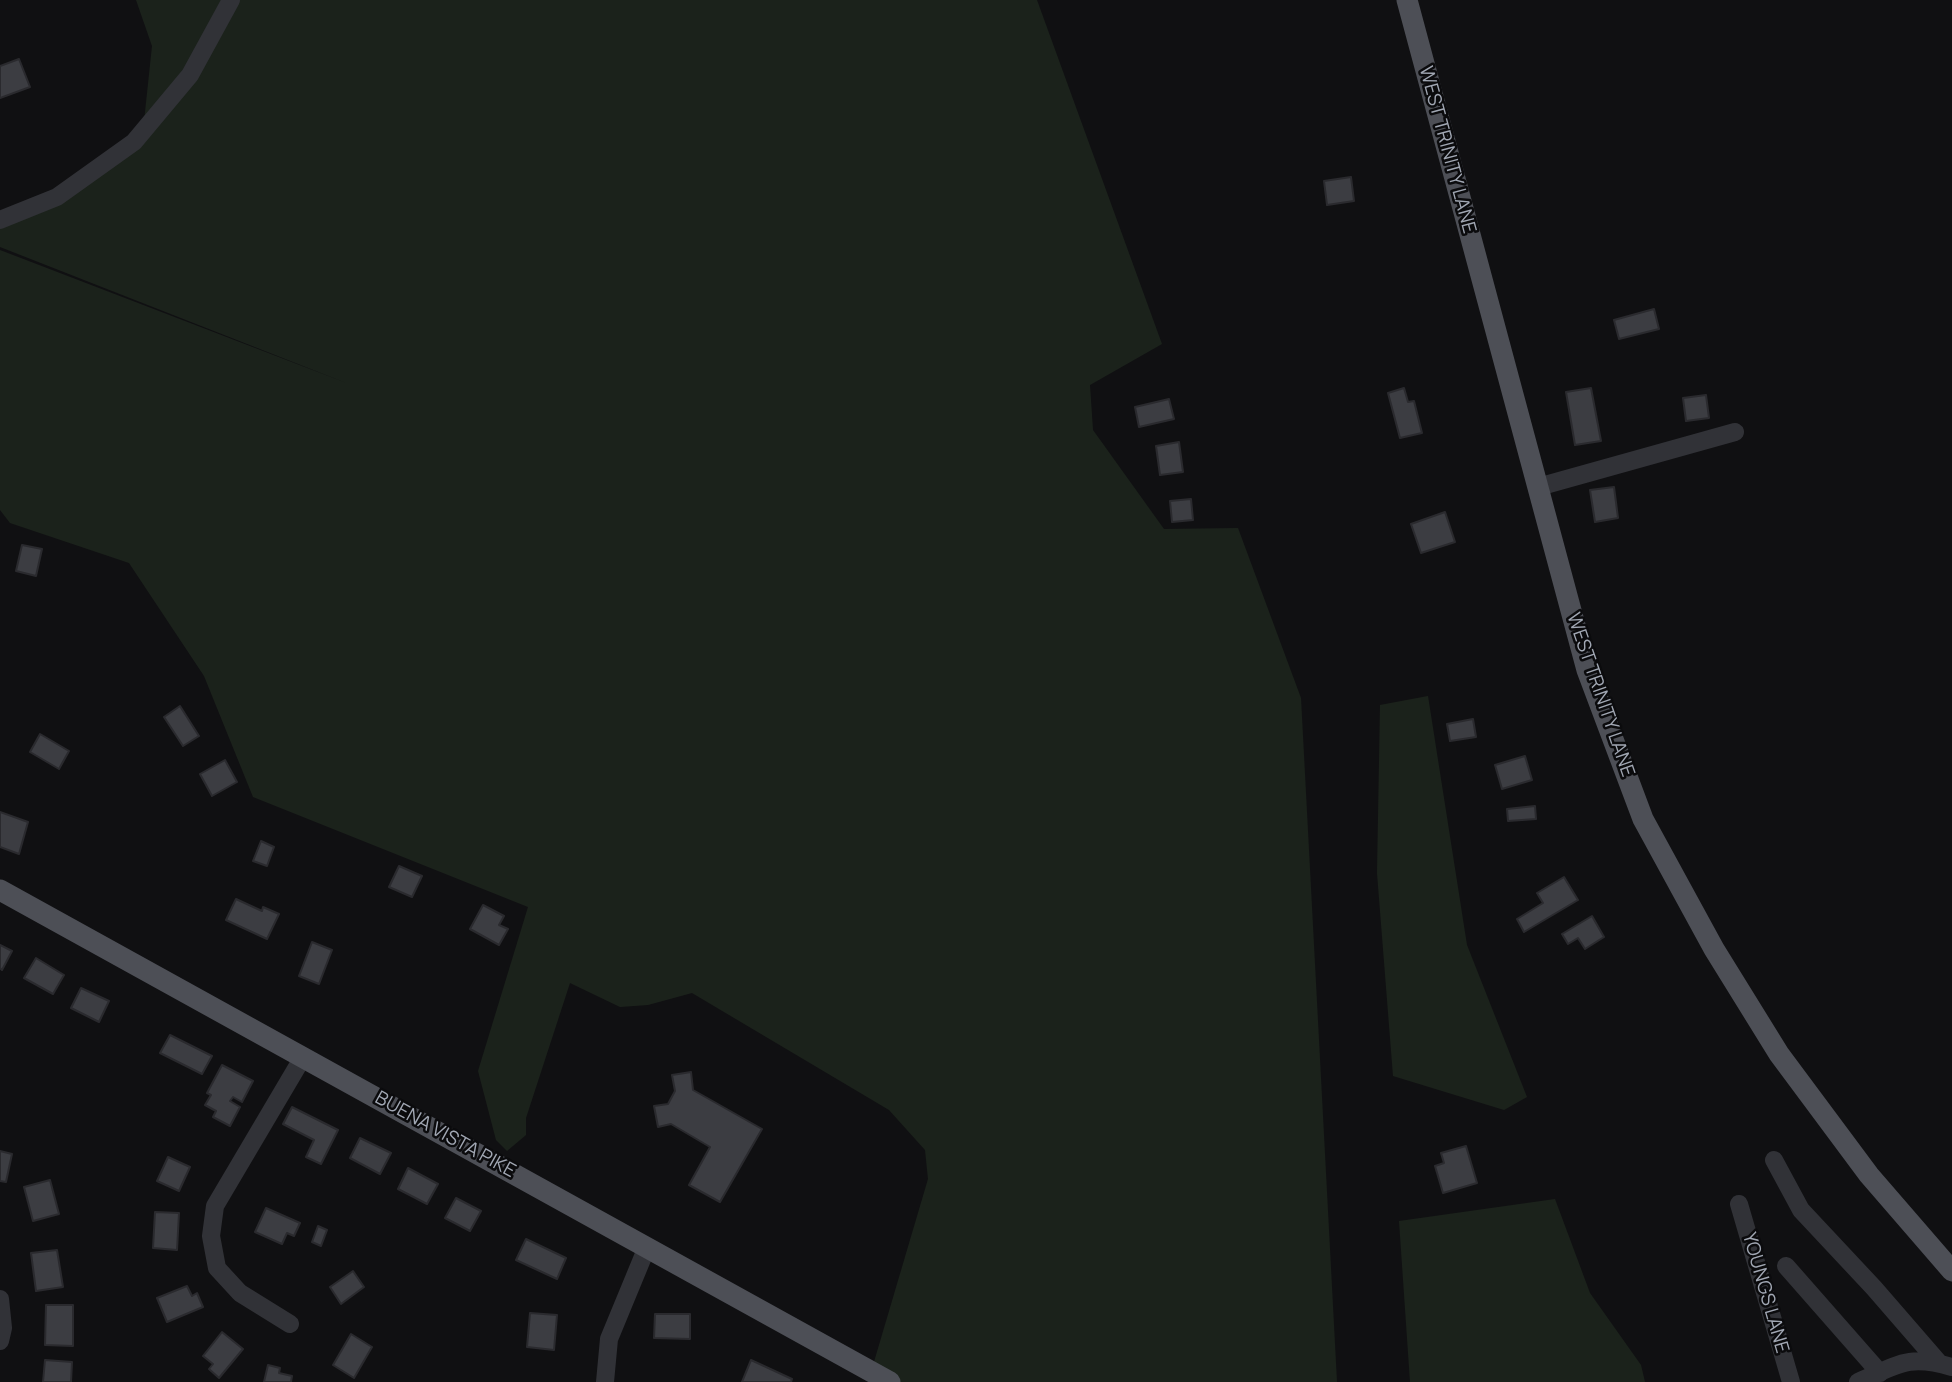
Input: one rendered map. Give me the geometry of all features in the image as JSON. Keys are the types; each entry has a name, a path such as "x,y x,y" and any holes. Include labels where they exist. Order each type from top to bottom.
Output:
{"main road":[{"name":"WEST TRINITY LANE","path":"1407,0 1587,670 1643,818 1714,949 1779,1054 1869,1175 1952,1270"},
{"name":"BUENA VISTA PIKE","path":"0,890 890,1382"}],"street":[{"path":"0,220 57,197 134,142 190,75 231,0"},
{"path":"1538,487 1735,432"},
{"path":"290,1324 240,1293 217,1268 211,1236 215,1206 303,1056"},
{"path":"1774,1160 1801,1210 1945,1365"},
{"name":"YOUNGS LANE","path":"1740,1204 1791,1382"},
{"path":"605,1382 609,1339 647,1247"},
{"path":"1786,1266 1880,1373"},
{"path":"0,1299 3,1328 0,1341"},
{"path":"1858,1382 1907,1361 1924,1360 1945,1365"}],"shaded area":[{"path":"136,0 1037,0 1162,344 1090,385 1093,430 1164,529 1238,528 1301,698 1337,1382 890,1382 871,1372 928,1179 925,1150 889,1110 692,993 648,1005 620,1007 570,983 526,1118 526,1135 507,1151 496,1140 478,1071 528,907 253,797 204,676 129,563 10,523 0,510 0,250 349,384 0,247 0,220 57,196 143,131 152,46"},
{"path":"1428,696 1467,945 1527,1097 1504,1110 1393,1076 1377,873 1380,705"},
{"path":"1555,1199 1590,1293 1641,1365 1645,1382 1410,1382 1399,1221"}],"building":[{"path":"19,59 30,87 0,98 0,66"},
{"path":"1351,177 1354,201 1327,205 1324,181"},
{"path":"1654,309 1659,329 1619,339 1614,320"},
{"path":"1404,388 1408,402 1414,401 1422,433 1400,438 1388,393"},
{"path":"1591,388 1601,441 1575,445 1566,392"},
{"path":"1706,395 1709,418 1686,421 1683,398"},
{"path":"1169,399 1174,419 1139,427 1135,407"},
{"path":"1179,442 1183,472 1160,475 1156,446"},
{"path":"1614,487 1618,518 1595,522 1590,490"},
{"path":"1191,499 1193,520 1172,522 1170,501"},
{"path":"1445,512 1455,542 1421,553 1411,524"},
{"path":"22,545 42,549 36,576 16,571"},
{"path":"180,706 199,736 183,746 164,717"},
{"path":"1473,719 1476,737 1450,741 1447,724"},
{"path":"40,734 69,751 59,769 30,752"},
{"path":"1525,756 1532,780 1502,789 1495,765"},
{"path":"225,760 237,782 212,796 200,774"},
{"path":"1535,806 1536,819 1508,821 1507,809"},
{"path":"0,812 28,822 19,854 0,847"},
{"path":"261,841 274,847 267,866 253,861"},
{"path":"399,866 422,876 412,897 389,887"},
{"path":"1564,877 1578,900 1524,932 1517,919 1543,903 1537,893"},
{"path":"236,899 262,911 263,907 279,914 267,939 226,920"},
{"path":"483,905 504,916 499,925 508,929 499,945 470,929"},
{"path":"1592,916 1604,937 1585,949 1578,938 1568,944 1562,934"},
{"path":"312,942 332,950 319,984 299,976"},
{"path":"0,945 12,951 2,970 0,968"},
{"path":"36,958 64,975 53,994 24,978"},
{"path":"81,988 109,1001 99,1022 71,1008"},
{"path":"170,1035 212,1056 202,1074 160,1053"},
{"path":"222,1065 253,1081 242,1102 233,1097 230,1101 240,1107 230,1126 213,1117 216,1111 205,1105 211,1095 207,1093"},
{"path":"691,1072 693,1090 762,1129 720,1202 689,1185 710,1147 671,1124 658,1127 654,1106 668,1104 675,1091 672,1075"},
{"path":"292,1107 338,1130 321,1164 306,1157 314,1140 283,1124"},
{"path":"360,1138 391,1153 380,1174 350,1158"},
{"path":"1466,1146 1477,1183 1443,1193 1435,1166 1444,1163 1441,1153"},
{"path":"0,1151 12,1154 6,1182 0,1181"},
{"path":"168,1157 190,1167 179,1191 157,1181"},
{"path":"408,1168 438,1184 427,1204 398,1189"},
{"path":"50,1180 59,1214 33,1221 24,1187"},
{"path":"456,1198 481,1211 470,1231 445,1218"},
{"path":"266,1208 300,1223 294,1236 287,1233 282,1244 255,1232"},
{"path":"155,1212 179,1213 177,1250 153,1248"},
{"path":"318,1226 327,1230 321,1246 312,1242"},
{"path":"526,1239 566,1258 557,1279 516,1260"},
{"path":"57,1250 63,1287 36,1291 31,1253"},
{"path":"353,1271 364,1287 341,1304 330,1287"},
{"path":"187,1286 192,1296 197,1293 203,1307 167,1322 157,1298"},
{"path":"46,1305 73,1305 73,1346 45,1345"},
{"path":"530,1313 557,1315 554,1350 527,1347"},
{"path":"655,1314 690,1314 690,1339 654,1338"},
{"path":"222,1332 243,1349 219,1378 209,1369 213,1364 203,1356"},
{"path":"351,1334 372,1347 354,1378 333,1365"},
{"path":"45,1360 72,1362 71,1382 43,1382"},
{"path":"751,1360 792,1379 791,1382 742,1382"},
{"path":"268,1365 280,1368 279,1373 292,1376 291,1382 264,1382"}]}
